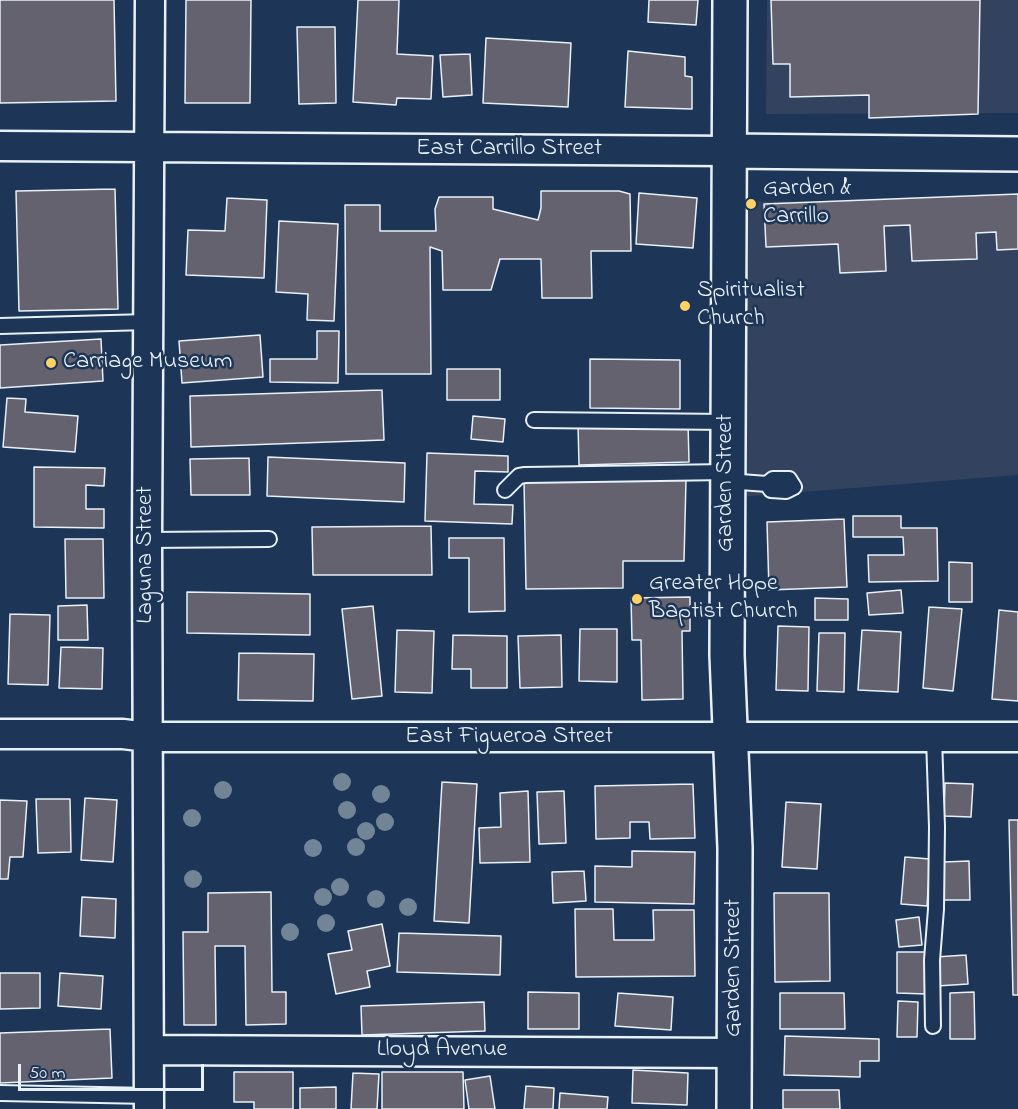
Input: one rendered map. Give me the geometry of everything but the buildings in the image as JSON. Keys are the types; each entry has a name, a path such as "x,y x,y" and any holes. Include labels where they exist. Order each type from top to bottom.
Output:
{"main road":[{"name":"Garden Street","path":"730,0 731,201 727,655 735,848 734,1109"},
{"name":"East Carrillo Street","path":"729,151 1018,154"}],"street":[{"name":"Laguna Street","path":"149,1102 147,540 150,0"},
{"name":"East Carrillo Street","path":"0,146 729,151"},
{"name":"East Figueroa Street","path":"0,734 123,734 147,737 731,739 1018,737"},
{"name":"Lloyd Avenue","path":"149,1050 735,1053"}],"lane":[{"path":"0,326 148,322"},
{"path":"534,420 728,422"},
{"path":"505,490 519,476 525,475 727,476 767,484"},
{"path":"147,540 269,539"},
{"path":"933,1026 932,960 936,909 937,827 934,738"},
{"path":"0,1093 149,1102"}],"shaded area":[{"path":"767,0 1018,0 1018,113 766,114"},
{"path":"731,201 1018,203 1018,475 727,498"}],"place":[{"name":"Garden & Carrillo","path":"751,204"},
{"name":"Spiritualist Church","path":"685,306"},
{"name":"Carriage Museum","path":"51,363"},
{"name":"Greater Hope Baptist Church","path":"637,599"}]}
